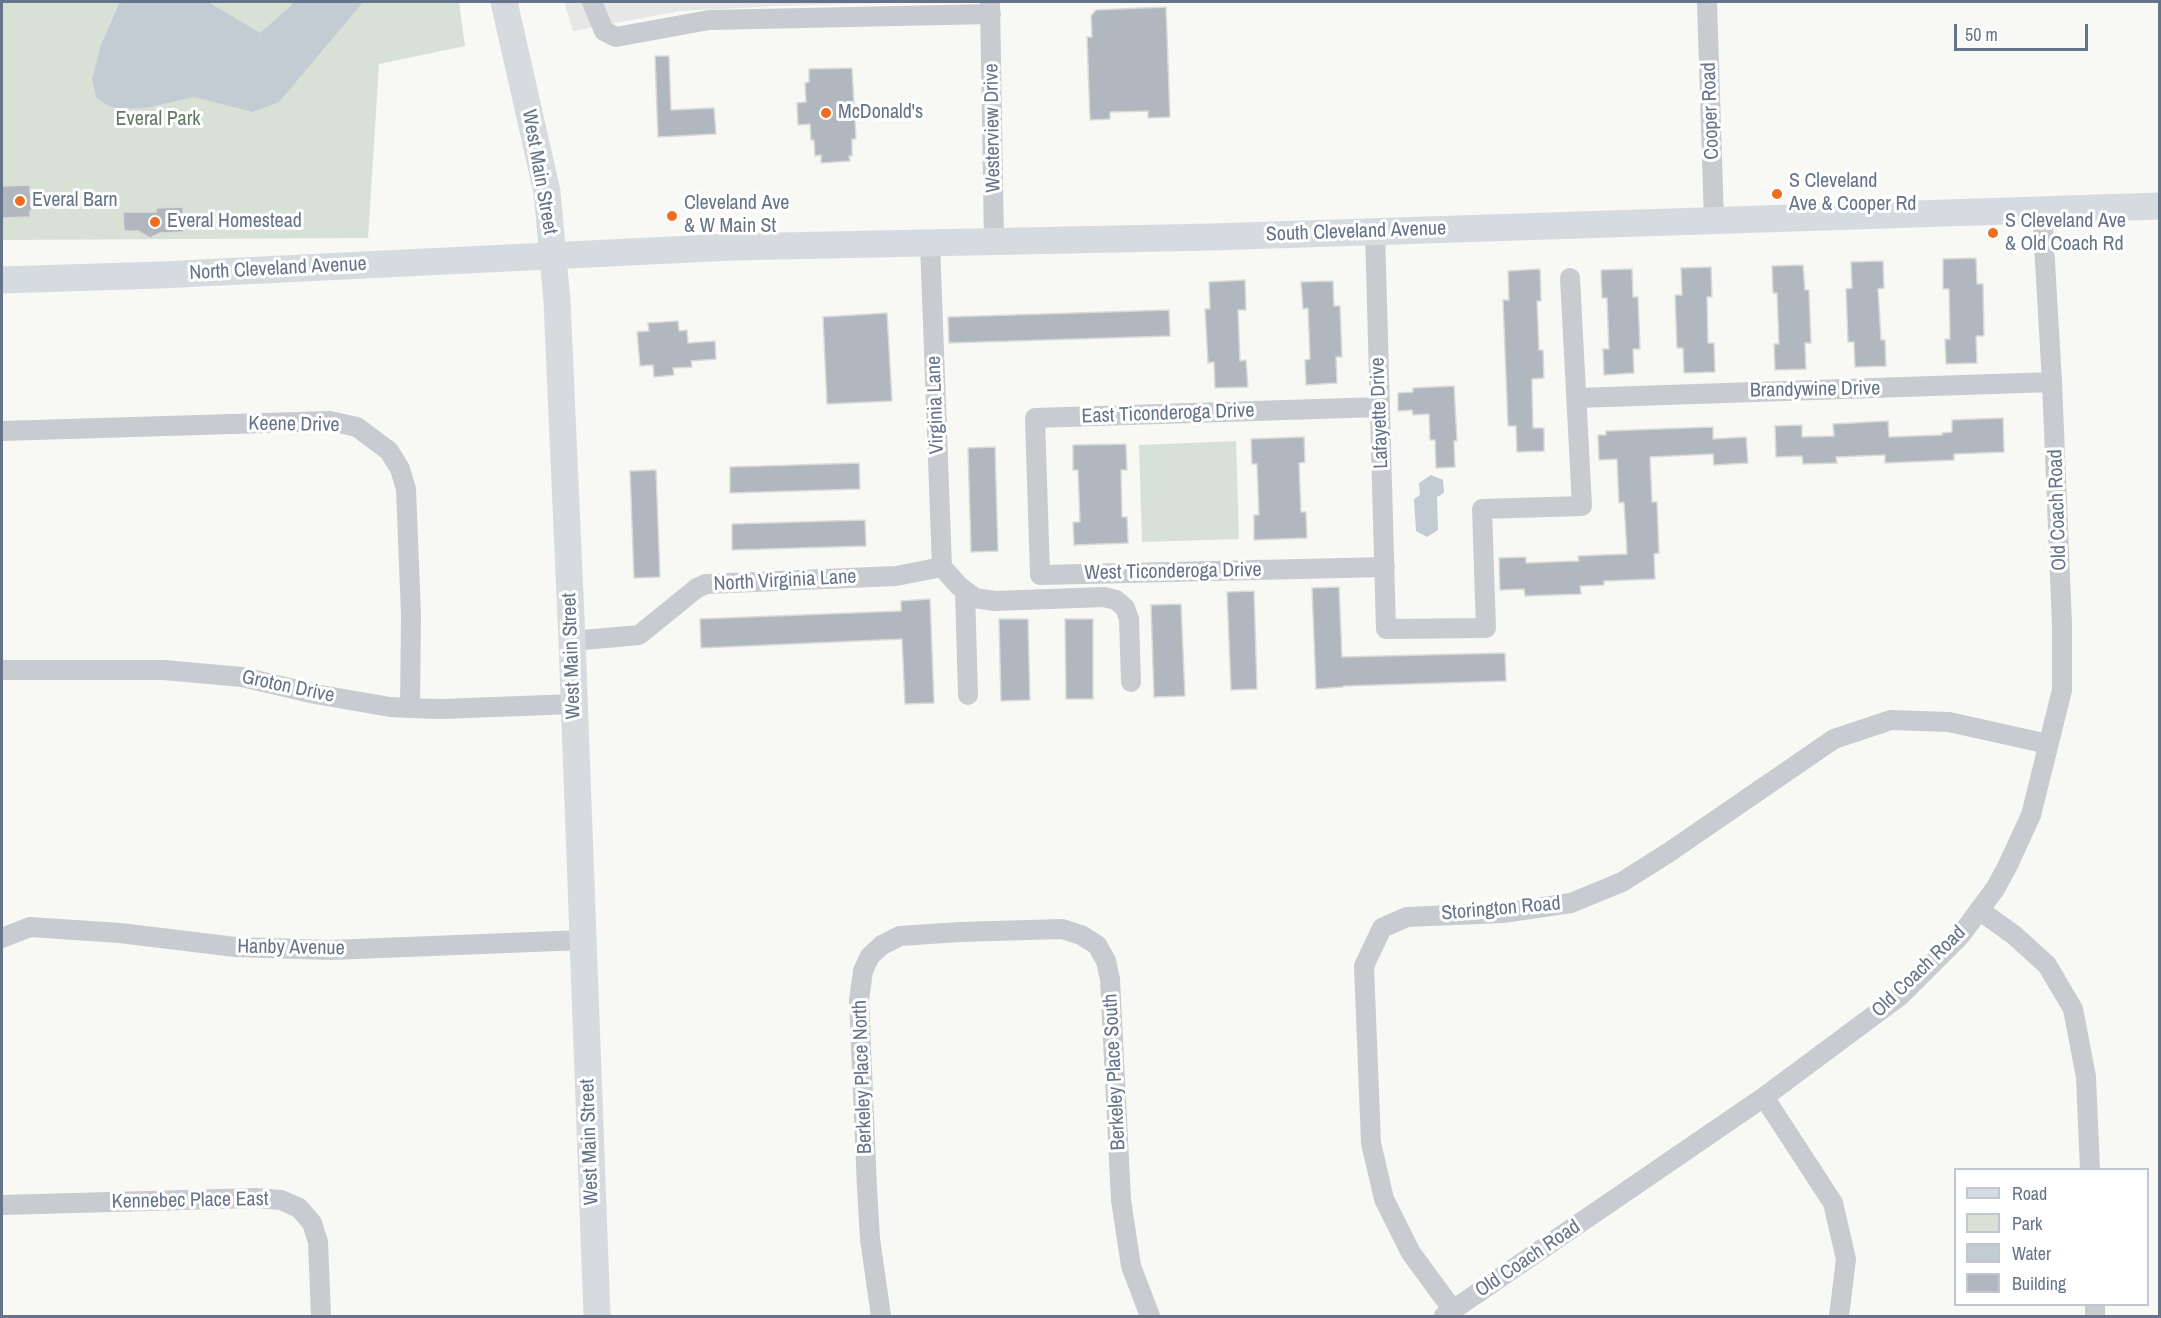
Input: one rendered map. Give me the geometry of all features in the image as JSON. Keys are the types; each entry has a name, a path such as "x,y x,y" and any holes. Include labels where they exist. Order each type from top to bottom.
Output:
{"main road":[{"name":"West Main Street","path":"504,2 547,192 554,256 572,640 597,1317"},
{"name":"South Cleveland Avenue","path":"554,256 732,247 1212,237 2160,206"},
{"name":"North Cleveland Avenue","path":"2,280 160,275 554,256"}],"street":[{"name":"Westerview Drive","path":"592,2 604,31 616,37 709,20 990,8 994,242"},
{"name":"Cooper Road","path":"1707,2 1714,221"},
{"name":"Old Coach Road","path":"1449,1313 1764,1097 1900,996 1960,936 2007,867 2031,815 2062,690 2062,625 2052,382 2042,210"},
{"name":"Lafayette Drive","path":"1375,231 1386,629 1486,628 1482,509 1582,506 1577,398"},
{"name":"Virginia Lane","path":"930,243 942,567"},
{"path":"1570,278 1577,398"},
{"name":"Brandywine Drive","path":"1577,398 2052,382"},
{"name":"East Ticonderoga Drive","path":"1037,498 1035,418 1380,407"},
{"name":"Keene Drive","path":"2,431 330,421 357,427 389,451 400,469 406,489 411,615 410,708"},
{"name":"West Ticonderoga Drive","path":"1037,498 1040,575 1385,567"},
{"path":"942,567 975,598 996,601 1104,597 1116,600 1125,608 1129,619 1131,682"},
{"name":"North Virginia Lane","path":"572,640 639,635 697,588 706,584 896,576 942,567"},
{"path":"965,591 968,695"},
{"name":"Groton Drive","path":"2,670 164,670 242,677 315,694 390,707 441,709 574,704"},
{"name":"Storington Road","path":"1449,1313 1411,1253 1383,1199 1371,1143 1364,966 1382,928 1407,917 1503,913 1571,903 1622,882 1834,739 1891,720 1948,722 2048,744"},
{"path":"1979,910 2014,934 2047,965 2073,1009 2086,1077 2090,1168"},
{"name":"Hanby Avenue","path":"2,938 30,927 120,933 235,947 332,950 583,940"},
{"name":"Berkeley Place South","path":"982,932 1062,929 1081,934 1097,945 1106,961 1110,979 1120,1200 1131,1266 1150,1317"},
{"name":"Berkeley Place North","path":"880,1317 870,1239 867,1188 859,1000 863,971 870,956 882,945 900,936 982,932"},
{"path":"1764,1097 1833,1203 1846,1259 1839,1317"},
{"name":"Kennebec Place East","path":"2,1205 256,1198 281,1200 299,1208 312,1223 318,1242 321,1317"}],"shaded area":[{"path":"564,2 920,2 680,11 573,31"}],"green space":[{"name":"Everal Park","path":"2,2 459,2 465,46 379,64 368,238 2,240"},
{"path":"1236,441 1239,539 1142,542 1139,445"}],"water":[{"path":"123,2 208,2 260,33 292,5 292,2 363,2 279,102 253,112 194,97 146,108 120,109 107,105 96,97 92,79 101,45 119,4"},
{"path":"1431,475 1443,480 1444,493 1437,497 1438,530 1427,537 1416,531 1414,499 1420,495 1419,483"}],"building":[{"path":"1166,7 1170,117 1148,118 1148,111 1110,112 1110,119 1090,120 1087,37 1092,37 1091,16 1096,10"},
{"path":"655,56 669,56 671,110 714,108 716,134 658,137"},
{"name":"McDonald's","path":"852,68 856,139 852,139 852,156 849,156 850,161 821,163 821,155 815,156 810,124 798,125 797,103 806,102 805,83 809,82 809,69"},
{"name":"Everal Barn","path":"30,185 30,193 43,199 30,211 30,217 2,218 2,186"},
{"name":"Everal Homestead","path":"183,207 186,229 183,232 160,233 150,238 138,231 124,231 123,212 156,212 156,208"},
{"path":"1976,258 1977,284 1983,284 1984,336 1976,336 1977,363 1946,364 1945,339 1950,339 1949,289 1943,289 1943,259"},
{"path":"1883,261 1884,288 1878,289 1881,340 1885,340 1886,366 1855,367 1854,342 1848,342 1846,289 1852,288 1851,262"},
{"path":"1803,265 1805,290 1809,290 1811,343 1805,343 1806,369 1775,370 1774,344 1779,344 1777,293 1773,293 1772,266"},
{"path":"1711,267 1712,297 1707,297 1708,343 1714,343 1715,372 1684,373 1683,348 1677,348 1675,295 1682,295 1681,268"},
{"path":"1540,269 1541,301 1537,301 1539,350 1543,350 1544,378 1532,379 1532,388 1533,428 1544,428 1544,451 1517,452 1516,426 1508,426 1503,300 1509,300 1508,271"},
{"path":"1632,269 1633,297 1638,297 1640,349 1633,349 1634,373 1604,375 1603,349 1609,349 1607,298 1602,298 1601,270"},
{"path":"1245,280 1246,310 1238,310 1240,361 1246,360 1248,387 1215,388 1214,362 1208,363 1205,309 1210,309 1209,282"},
{"path":"1333,281 1334,306 1340,306 1342,357 1336,357 1337,383 1306,385 1305,360 1310,359 1308,308 1303,309 1301,282"},
{"path":"1169,310 1170,336 949,343 948,317"},
{"path":"887,313 892,401 827,404 823,317"},
{"path":"678,321 679,331 687,330 688,343 715,341 716,359 691,361 692,367 673,368 674,375 654,377 653,365 640,366 637,332 649,331 648,323"},
{"path":"1454,386 1457,441 1454,441 1455,467 1436,468 1435,440 1430,440 1429,414 1413,415 1412,410 1398,411 1398,393 1413,392 1413,388"},
{"path":"2003,418 2004,452 1954,454 1954,460 1885,463 1885,455 1836,457 1837,463 1803,464 1802,456 1776,457 1775,426 1802,425 1802,437 1834,436 1833,424 1888,421 1889,437 1942,435 1942,433 1952,432 1952,420"},
{"path":"1713,427 1713,439 1746,437 1748,463 1714,465 1713,454 1650,457 1652,502 1657,502 1659,553 1654,554 1655,579 1604,581 1604,585 1580,586 1581,594 1525,596 1524,589 1500,590 1499,558 1526,557 1526,563 1579,561 1578,556 1627,554 1624,502 1619,503 1617,459 1599,460 1598,435 1606,435 1606,431"},
{"path":"1304,437 1305,462 1299,463 1301,512 1306,512 1307,538 1254,540 1254,515 1259,515 1257,464 1252,464 1251,439"},
{"path":"1126,444 1127,470 1121,470 1122,517 1127,517 1128,543 1074,545 1073,522 1080,522 1078,470 1073,470 1073,445"},
{"path":"995,447 998,551 971,552 968,448"},
{"path":"859,463 860,489 730,493 730,467"},
{"path":"656,470 660,577 634,578 630,471"},
{"path":"865,520 866,546 732,550 732,524"},
{"path":"1339,587 1342,657 1505,653 1506,681 1343,686 1316,689 1312,588"},
{"path":"1254,591 1257,689 1231,690 1227,592"},
{"path":"930,599 934,703 905,704 902,639 701,648 700,619 901,611 901,601"},
{"path":"1181,604 1185,696 1154,697 1151,605"},
{"path":"999,619 1028,619 1030,700 1001,701"},
{"path":"1065,619 1093,619 1093,699 1066,699"}],"place":[{"name":"McDonald's","path":"826,113"},
{"name":"S Cleveland Ave & Cooper Rd","path":"1777,194"},
{"name":"Everal Barn","path":"20,201"},
{"name":"Cleveland Ave & W Main St","path":"672,216"},
{"name":"Everal Homestead","path":"155,222"},
{"name":"S Cleveland Ave & Old Coach Rd","path":"1993,233"}]}
